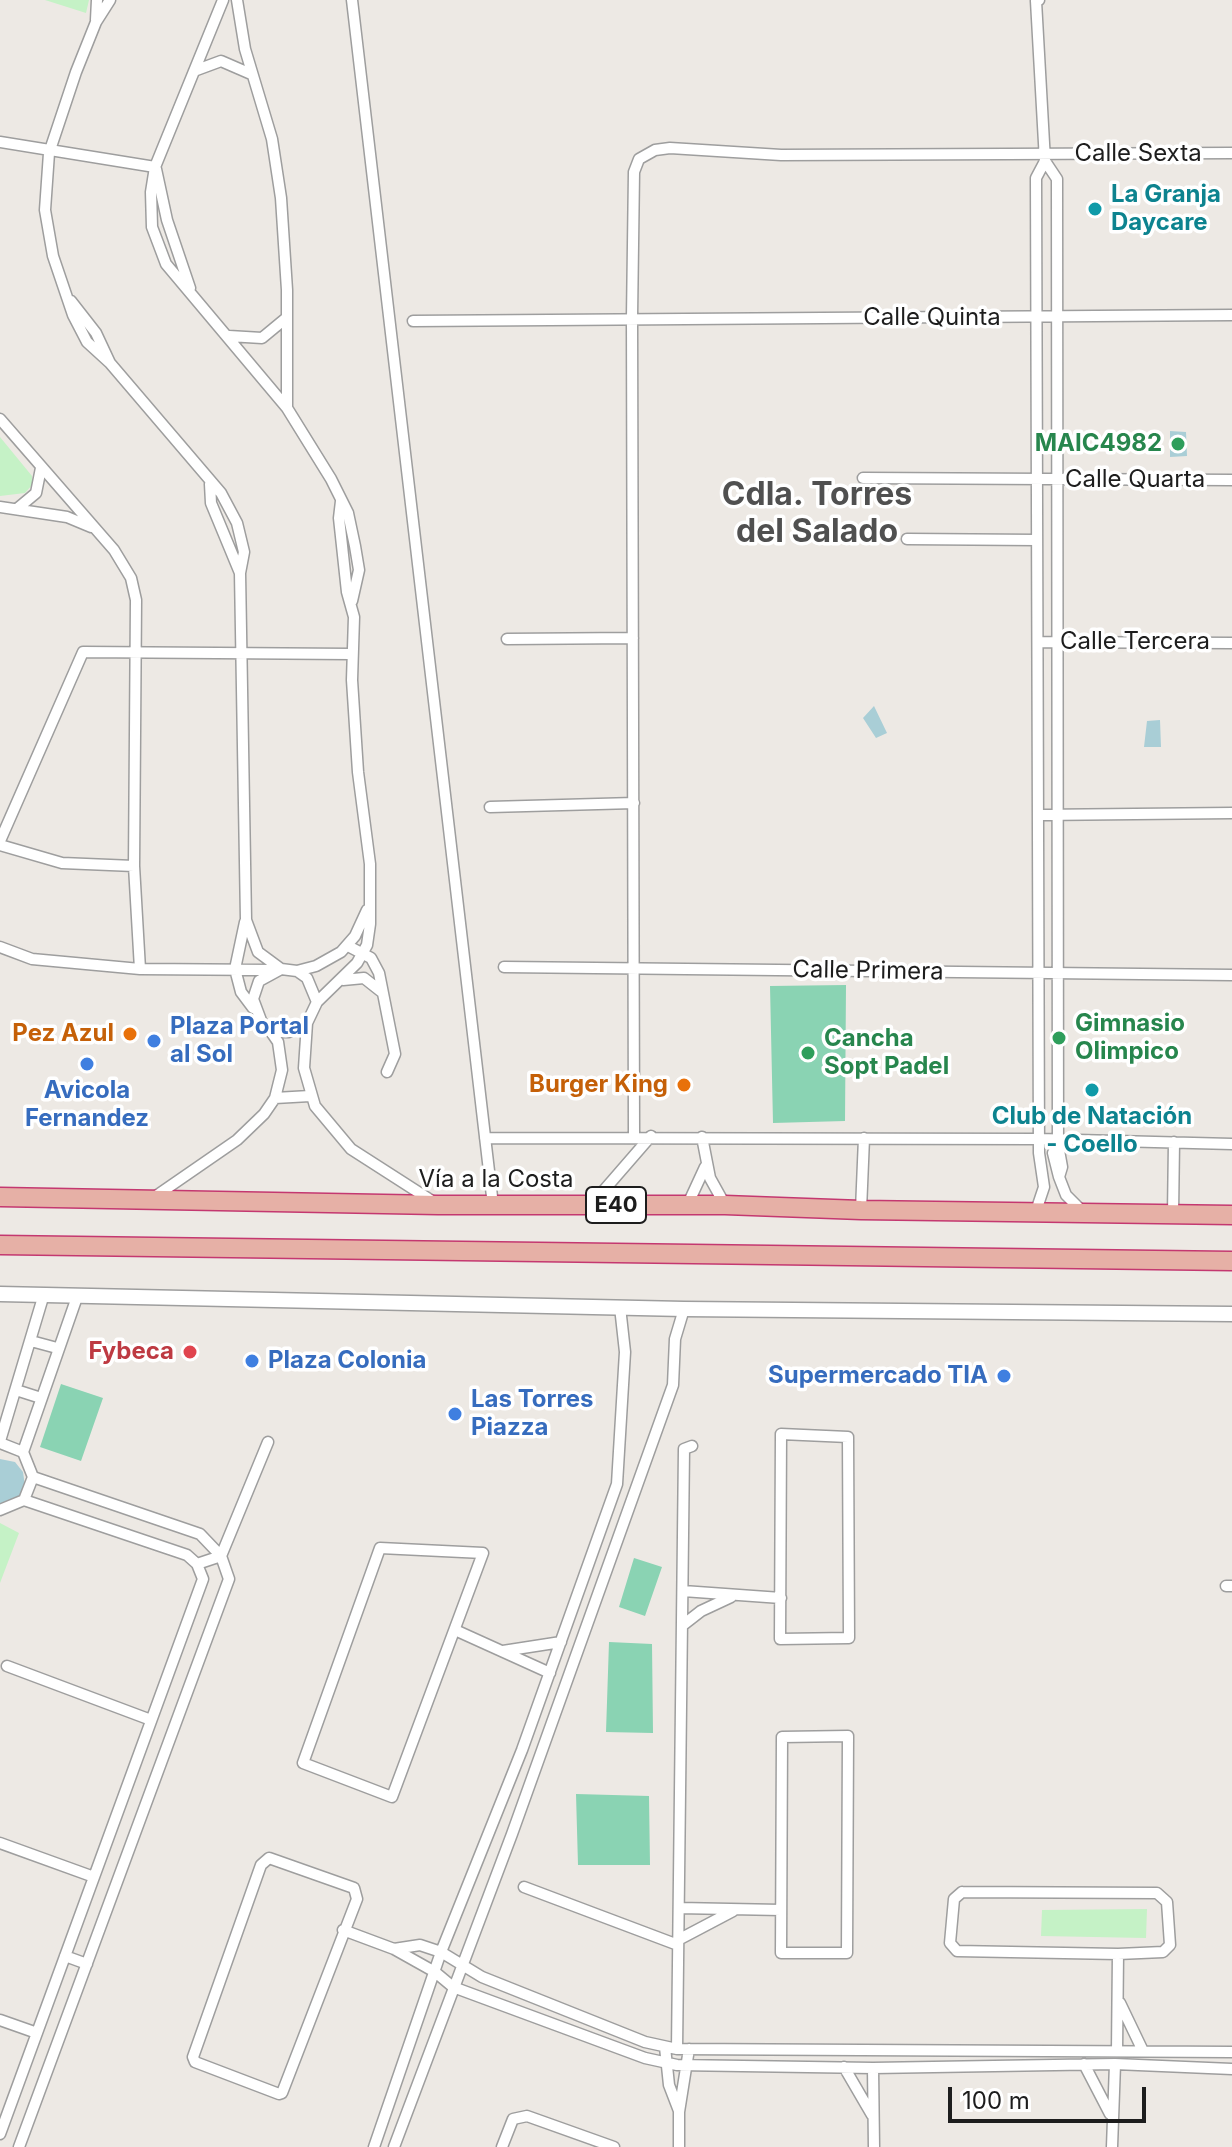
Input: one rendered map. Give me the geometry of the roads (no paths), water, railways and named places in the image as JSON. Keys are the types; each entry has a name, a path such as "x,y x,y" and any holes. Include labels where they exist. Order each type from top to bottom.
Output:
{"highway":[{"name":"Vía a la Costa","path":"0,1197 438,1205 725,1205 1035,1214 1232,1215"},
{"name":"E40","path":"0,1245 1232,1261"}],"street":[{"path":"96,22 97,0"},
{"path":"110,0 96,22 49,153 45,210 53,256 73,315 87,342 110,363 210,484 221,493 237,523 244,552 240,573 246,920 235,969 241,992 278,1042 282,1061 275,1098 264,1114 237,1140 151,1199"},
{"path":"223,0 155,167 151,192 152,227 166,264 287,408 314,448 348,513 359,570 352,601 351,654 358,772 370,864 369,934 363,953 343,980 317,1002 307,1023 304,1068 310,1096 321,1116 351,1149 438,1205"},
{"path":"237,0 251,74 272,139 281,198 286,278 287,408"},
{"path":"352,0 493,1205"},
{"path":"1039,0 1036,1 1045,157 1057,179 1058,1142 1062,1167 1059,1177 1066,1195 1086,1214"},
{"path":"194,71 221,61 251,74"},
{"path":"0,142 49,153 155,167"},
{"name":"Calle Sexta","path":"632,317 634,172 646,153 670,148 781,155 1045,157 1232,153"},
{"path":"1035,1214 1044,1187 1039,1139 1036,178 1045,157"},
{"path":"155,167 167,220 192,294"},
{"name":"Calle Quinta","path":"413,321 1232,315"},
{"path":"632,317 634,1136"},
{"path":"229,336 262,338 285,319"},
{"path":"0,419 94,528 131,578 136,600 134,866 140,969"},
{"path":"18,508 36,493 41,468"},
{"name":"Calle Quarta","path":"863,478 1232,480"},
{"path":"210,484 211,503 240,573"},
{"path":"0,507 67,517 94,528"},
{"path":"907,539 1037,540"},
{"path":"507,639 633,638"},
{"name":"Calle Tercera","path":"1038,642 1232,643"},
{"path":"134,866 62,863 0,843 78,657 90,650 351,654"},
{"path":"490,807 634,803"},
{"path":"1038,815 1232,813"},
{"path":"0,947 32,959 140,969 297,971 329,961 348,946 370,904"},
{"path":"246,920 258,952 278,970"},
{"path":"348,946 363,953 375,965 395,1054 387,1072"},
{"name":"Calle Primera","path":"504,967 635,966 1232,975"},
{"path":"254,1009 254,990 259,981 278,970"},
{"path":"297,971 315,989 317,1002"},
{"path":"343,980 364,978 383,993"},
{"path":"269,1028 289,1032 307,1023"},
{"path":"275,1098 310,1096"},
{"path":"591,1204 651,1136"},
{"path":"702,1137 706,1165 718,1197 725,1205"},
{"path":"485,1138 1039,1139 1058,1142 1232,1144"},
{"path":"861,1210 864,1138"},
{"path":"1173,1214 1174,1142"},
{"path":"687,1206 706,1165"},
{"path":"0,1294 684,1309 1232,1311"},
{"path":"23,1452 0,1442 44,1294"},
{"path":"24,1500 33,1477 23,1452 77,1297"},
{"path":"374,2147 441,1952 541,1698 617,1484 625,1352 620,1307"},
{"path":"394,2147 673,1385 675,1339 684,1309"},
{"path":"31,1341 57,1348"},
{"path":"16,1390 41,1398"},
{"path":"781,1434 848,1437 849,1638 780,1639 781,1598 781,1434"},
{"path":"197,1564 221,1556 268,1442"},
{"path":"677,2049 684,1449 692,1446"},
{"path":"19,2147 229,1579 221,1556 200,1534 33,1477"},
{"path":"0,1510 24,1500 187,1555 197,1564 203,1579 0,2134"},
{"path":"380,1548 483,1553 455,1630 394,1796 386,1797 304,1766 380,1548"},
{"path":"683,1591 781,1598"},
{"path":"683,1625 701,1611 732,1596"},
{"path":"455,1630 550,1673"},
{"path":"501,1651 561,1642"},
{"path":"7,1666 151,1720"},
{"path":"541,1698 558,1704"},
{"path":"848,1736 847,1953 781,1953 781,1910 782,1737 848,1736"},
{"path":"0,1843 94,1877"},
{"path":"272,1859 354,1888 357,1899 343,1930 282,2093 275,2094 193,2060 263,1861 272,1859"},
{"path":"524,1887 678,1943 737,1909"},
{"path":"962,1892 1157,1893 1167,1902 1170,1945 1167,1950 1118,1954 957,1951 950,1943 954,1899 962,1892"},
{"path":"679,1908 781,1910"},
{"path":"343,1930 394,1949 435,1972 453,1987 666,2063 873,2068 1115,2064 1232,2069"},
{"path":"394,1949 420,1945 441,1952 482,1977 677,2049 1232,2052"},
{"path":"1117,2051 1118,1954"},
{"path":"65,1956 87,1964"},
{"path":"1117,1997 1143,2051"},
{"path":"0,2020 37,2033"},
{"path":"665,2047 669,2085 679,2112"},
{"path":"679,2147 679,2112 689,2065 689,2049"},
{"path":"936,2051 936,2067"},
{"path":"1189,2052 1189,2067"},
{"path":"1084,2064 1111,2115"},
{"path":"1112,2147 1115,2064"},
{"path":"844,2067 873,2117"},
{"path":"873,2068 874,2147"},
{"path":"502,2147 513,2119 527,2116 608,2146"}],"water":[{"name":"MAIC4982","path":"1170,431 1186,432 1187,456 1170,457"},
{"path":"874,706 887,733 876,738 863,718"},
{"path":"1160,720 1161,747 1144,747 1147,721"},
{"path":"0,1459 15,1462 23,1472 25,1486 20,1497 0,1507"}],"place":[{"name":"La Granja Daycare","path":"1095,209"},
{"name":"MAIC4982","path":"1178,444"},
{"name":"Pez Azul","path":"130,1034"},
{"name":"Gimnasio Olimpico","path":"1059,1038"},
{"name":"Plaza Portal al Sol","path":"154,1041"},
{"name":"Cancha Sopt Padel","path":"808,1053"},
{"name":"Avicola Fernandez","path":"87,1064"},
{"name":"Burger King","path":"684,1085"},
{"name":"Club de Natación - Coello","path":"1092,1090"},
{"name":"Fybeca","path":"190,1352"},
{"name":"Plaza Colonia","path":"252,1361"},
{"name":"Supermercado TIA","path":"1004,1376"},
{"name":"Las Torres Piazza","path":"455,1414"}],"district":[{"name":"Cdla. Torres del Salado","path":"817,514"}]}
